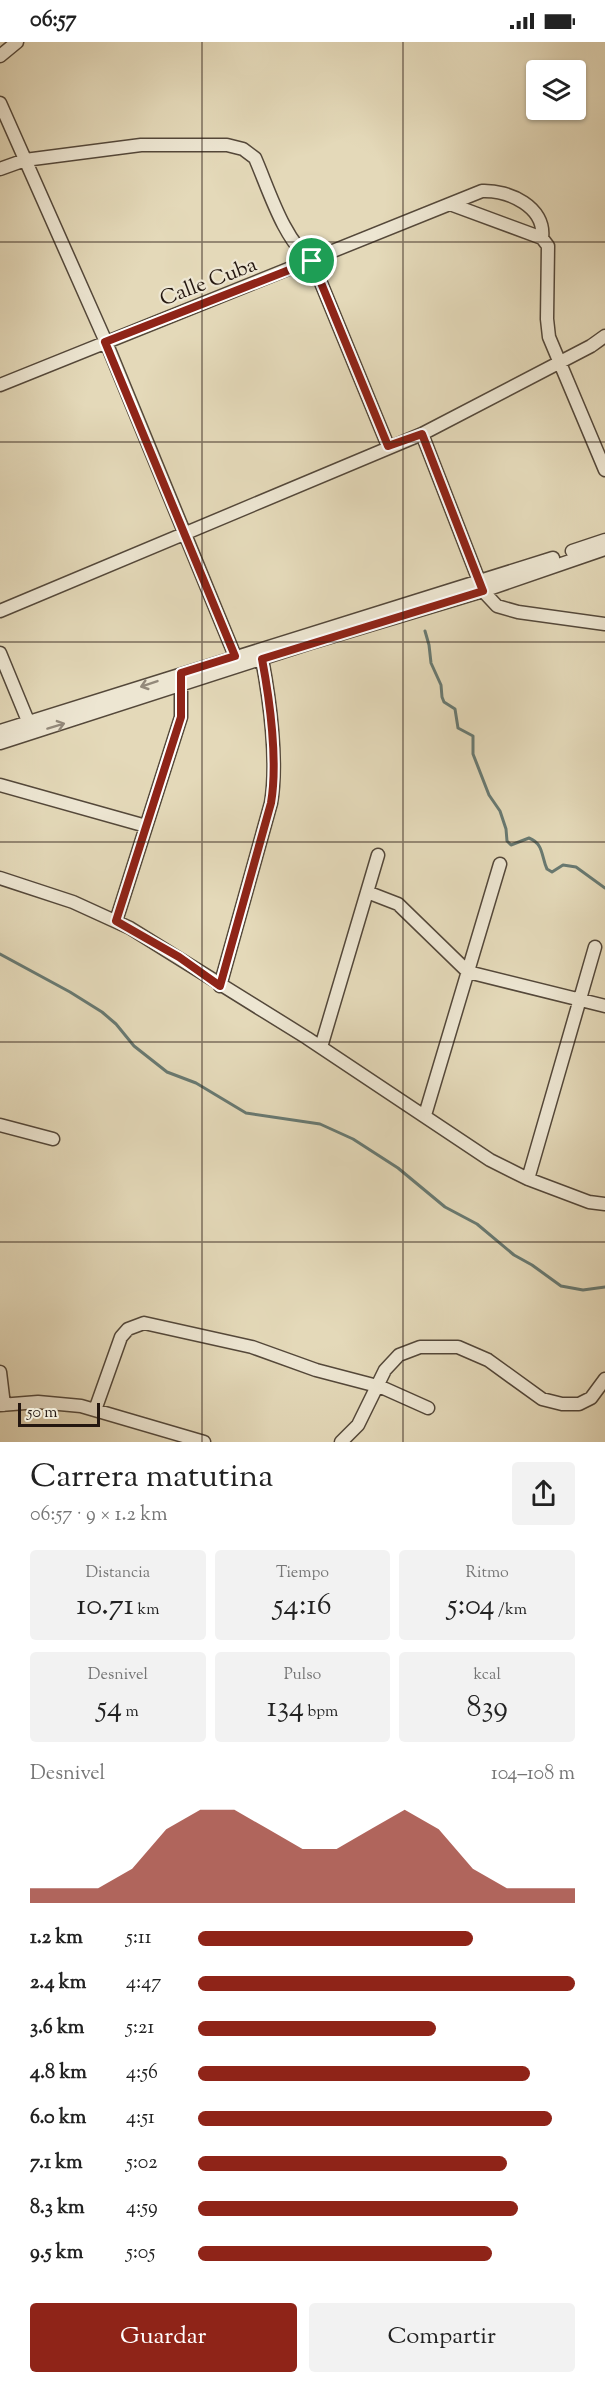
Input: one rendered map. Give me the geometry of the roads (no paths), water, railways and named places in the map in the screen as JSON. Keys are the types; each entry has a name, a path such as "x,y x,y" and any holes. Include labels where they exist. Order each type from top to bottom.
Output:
{"street":[{"path":"0,56 16,42"},
{"path":"0,103 105,342 235,656"},
{"path":"0,169 25,160 141,145 227,145 243,149 255,158 292,241 302,254 312,261 388,446"},
{"name":"Calle Cuba","path":"0,385 482,191 493,191 524,201 537,216 543,228 542,238 548,246 547,319 549,337 605,470"},
{"path":"450,204 542,238"},
{"path":"0,611 388,446 422,434 591,346 605,336"},
{"path":"422,434 481,586 497,606 518,612 605,624"},
{"path":"0,731 92,703 262,659 481,586 605,540"},
{"path":"0,743 181,679 235,656 605,549"},
{"path":"0,653 28,722"},
{"path":"220,986 271,803 275,780 262,659"},
{"path":"116,921 181,717 181,679"},
{"path":"0,785 146,826"},
{"path":"321,1047 378,855"},
{"path":"424,1115 500,864"},
{"path":"0,878 63,898 116,921 179,957 220,986 321,1047 490,1160 528,1179 590,1202 605,1204"},
{"path":"367,892 398,904 468,972 605,1006"},
{"path":"528,1179 595,947"},
{"path":"0,1125 53,1139"},
{"path":"95,1410 121,1337 128,1329 144,1323 252,1347 316,1370 377,1386 428,1408"},
{"path":"341,1442 358,1425 385,1370 399,1355 420,1347 458,1347 488,1360 542,1398 562,1404 579,1404 591,1398 605,1379"},
{"path":"0,1372 2,1405 38,1402 81,1406 204,1442"}],"waterway":[{"path":"425,631 431,663 441,685 442,697 444,702 455,709 458,728 473,736 473,754 489,795 500,811 507,841 511,845 529,838 540,847 547,869 552,872 563,865 576,867 605,888"},
{"path":"0,954 102,1012 116,1024 134,1046 167,1072 196,1083 246,1113 320,1124 353,1139 398,1168 445,1207 477,1224 514,1255 561,1286 583,1290 605,1287"}]}
